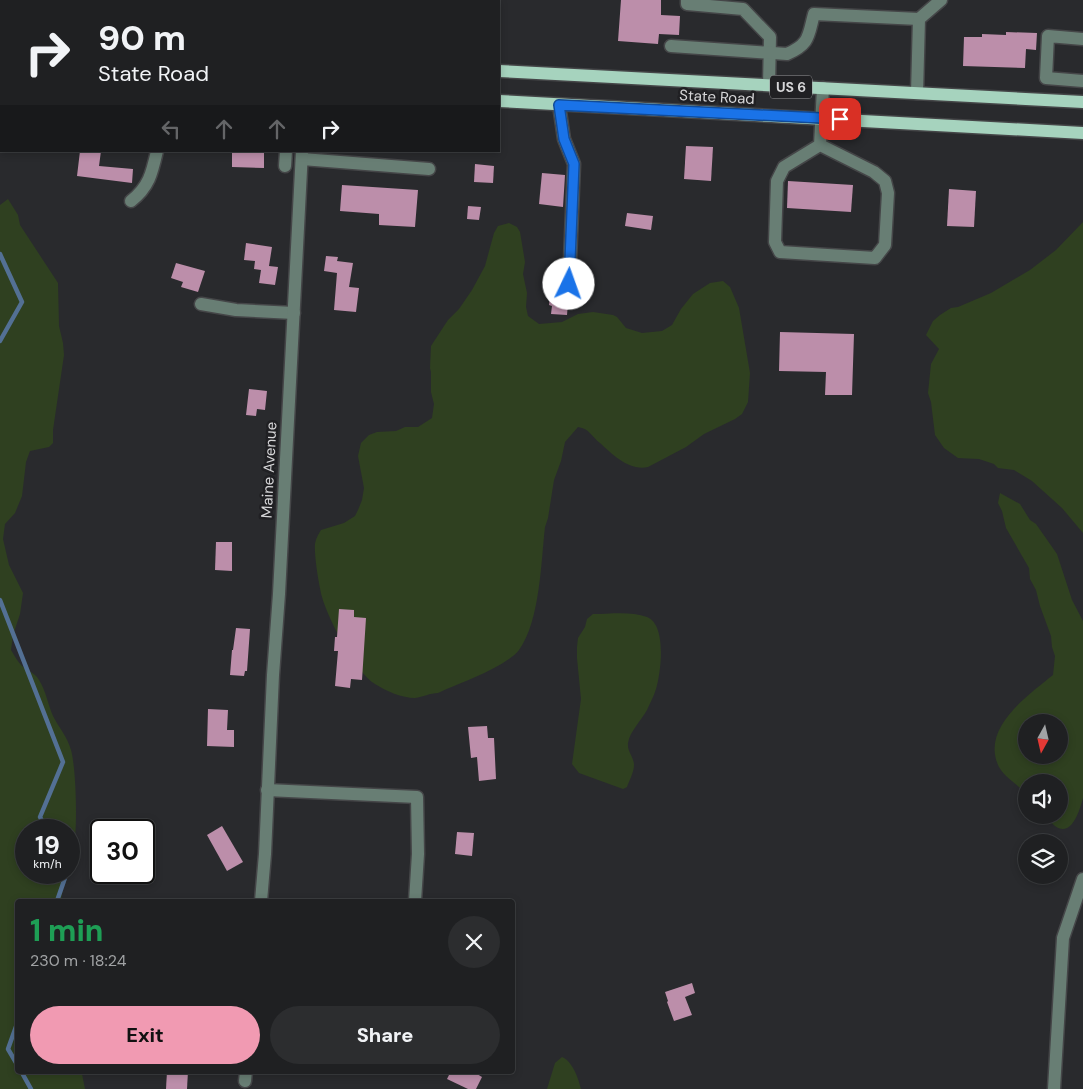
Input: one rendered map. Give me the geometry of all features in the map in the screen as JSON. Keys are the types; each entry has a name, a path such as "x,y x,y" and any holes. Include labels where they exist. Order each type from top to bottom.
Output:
{"main road":[{"name":"State Road","path":"500,71 1083,102"},
{"name":"State Road","path":"500,101 1083,133"}],"street":[{"path":"687,0 687,4 743,9 770,37 769,85"},
{"path":"918,93 919,19 933,3"},
{"path":"671,46 787,54 800,48 806,41 814,14 919,19"},
{"path":"1083,39 1048,36 1046,78 1083,81"},
{"path":"820,145 823,88"},
{"path":"559,105 564,139 574,164 569,284"},
{"path":"820,145 874,172 885,181 888,193 885,245 875,258 780,252 775,242 777,181 784,167 820,145"},
{"path":"131,201 141,193 146,184 157,152"},
{"path":"285,166 286,152"},
{"path":"302,155 429,169"},
{"name":"Maine Avenue","path":"261,899 266,854 267,790 302,155"},
{"path":"201,304 236,310 294,313"},
{"path":"267,790 417,797 418,854 415,899"},
{"path":"1054,1089 1063,938 1083,879"}],"green space":[{"path":"8,199 18,215 20,225 58,283 59,326 64,355 53,430 53,443 49,447 30,451 26,462 22,496 15,513 5,524 3,539 9,565 23,593 11,650 22,666 39,680 53,716 69,745 75,775 76,811 76,819 15,819 15,884 64,884 61,899 15,899 15,1074 82,1074 85,1089 0,1089 0,205"},
{"path":"1083,222 1083,533 1062,508 1032,481 1014,470 998,468 994,464 979,459 958,458 944,448 935,435 928,393 931,364 939,349 926,335 933,321 940,315 951,308 958,307 991,293 1030,270 1056,250"},
{"path":"509,223 517,227 520,232 525,262 523,274 527,293 526,307 528,316 539,324 562,322 578,314 593,312 613,315 626,328 642,333 662,331 672,325 681,309 693,294 710,283 723,281 730,287 739,308 750,373 748,402 742,414 735,419 704,434 686,447 648,467 634,467 622,461 588,431 578,427 565,442 554,480 545,527 541,574 535,608 526,638 519,650 504,663 493,669 438,693 415,698 405,697 394,694 375,684 360,669 344,645 322,597 316,563 315,542 321,530 344,523 355,516 358,510 364,488 358,456 361,443 369,435 377,432 396,431 405,427 418,427 432,418 434,404 431,392 431,346 448,320 459,309 472,290 485,266 494,233 498,226"},
{"path":"1000,493 1020,504 1030,520 1036,524 1057,554 1072,600 1083,621 1083,798 1074,821 1065,829 1052,824 1068,824 1068,774 1018,774 1018,786 999,767 995,753 996,740 1001,727 1019,703 1053,675 1055,656 1051,636 1036,590 1030,579 1029,568 1006,528 998,503"},
{"path":"627,613 647,617 658,629 660,639 661,661 656,689 647,710 629,739 629,752 634,762 634,768 627,787 623,789 579,773 572,764 581,699 577,658 578,638 585,627 587,619 593,614"},
{"path":"562,1057 572,1066 581,1089 547,1089 555,1063"}],"building":[{"path":"621,0 661,0 661,15 680,16 679,35 659,34 658,44 618,41"},
{"path":"1006,32 1037,33 1036,50 1026,49 1025,68 963,66 964,37 982,37 982,34 1006,35"},
{"path":"686,146 713,147 711,181 684,179"},
{"path":"80,152 101,152 99,166 133,169 132,183 77,176"},
{"path":"232,152 264,152 264,168 232,167"},
{"path":"475,164 494,166 493,183 474,182"},
{"path":"542,173 565,175 563,207 539,204"},
{"path":"788,181 853,185 851,212 787,208"},
{"path":"342,185 418,190 415,227 379,225 379,214 340,211"},
{"path":"949,189 976,191 974,227 947,226"},
{"path":"468,206 481,207 479,220 467,219"},
{"path":"627,213 653,216 651,230 625,226"},
{"path":"246,243 272,247 269,266 278,267 275,285 259,283 261,270 254,269 255,261 244,260"},
{"path":"326,256 338,257 337,261 353,263 349,287 359,288 356,312 334,310 337,273 324,271"},
{"path":"176,263 205,271 198,292 181,287 183,282 171,278"},
{"path":"551,287 569,292 567,315 551,314 552,306 549,305"},
{"path":"780,332 854,334 852,395 825,395 826,372 779,371"},
{"path":"249,389 267,391 265,410 257,409 256,416 246,415"},
{"path":"216,542 232,542 232,571 215,570"},
{"path":"339,609 354,610 354,617 366,618 362,680 351,679 350,688 335,686 338,651 334,651"},
{"path":"236,628 250,629 247,671 245,671 244,676 230,675"},
{"path":"208,709 228,710 227,730 234,730 234,747 207,746"},
{"path":"487,726 488,738 494,738 496,779 479,781 477,757 471,758 468,727"},
{"path":"222,826 243,862 227,871 207,835"},
{"path":"457,832 474,833 472,856 455,854"},
{"path":"692,983 695,993 685,997 692,1015 674,1021 665,992"},
{"path":"167,1074 188,1074 187,1089 166,1089"},
{"path":"450,1074 477,1074 482,1077 476,1089 468,1089 447,1079"}],"waterway":[{"path":"0,254 22,302 0,341"},
{"path":"0,600 63,762 40,817 41,819"},
{"path":"58,899 63,884"},
{"path":"15,1029 8,1049 15,1061"},
{"path":"23,1074 31,1089"}],"route":[{"path":"569,284 574,164 564,139 559,105 840,119"}]}
